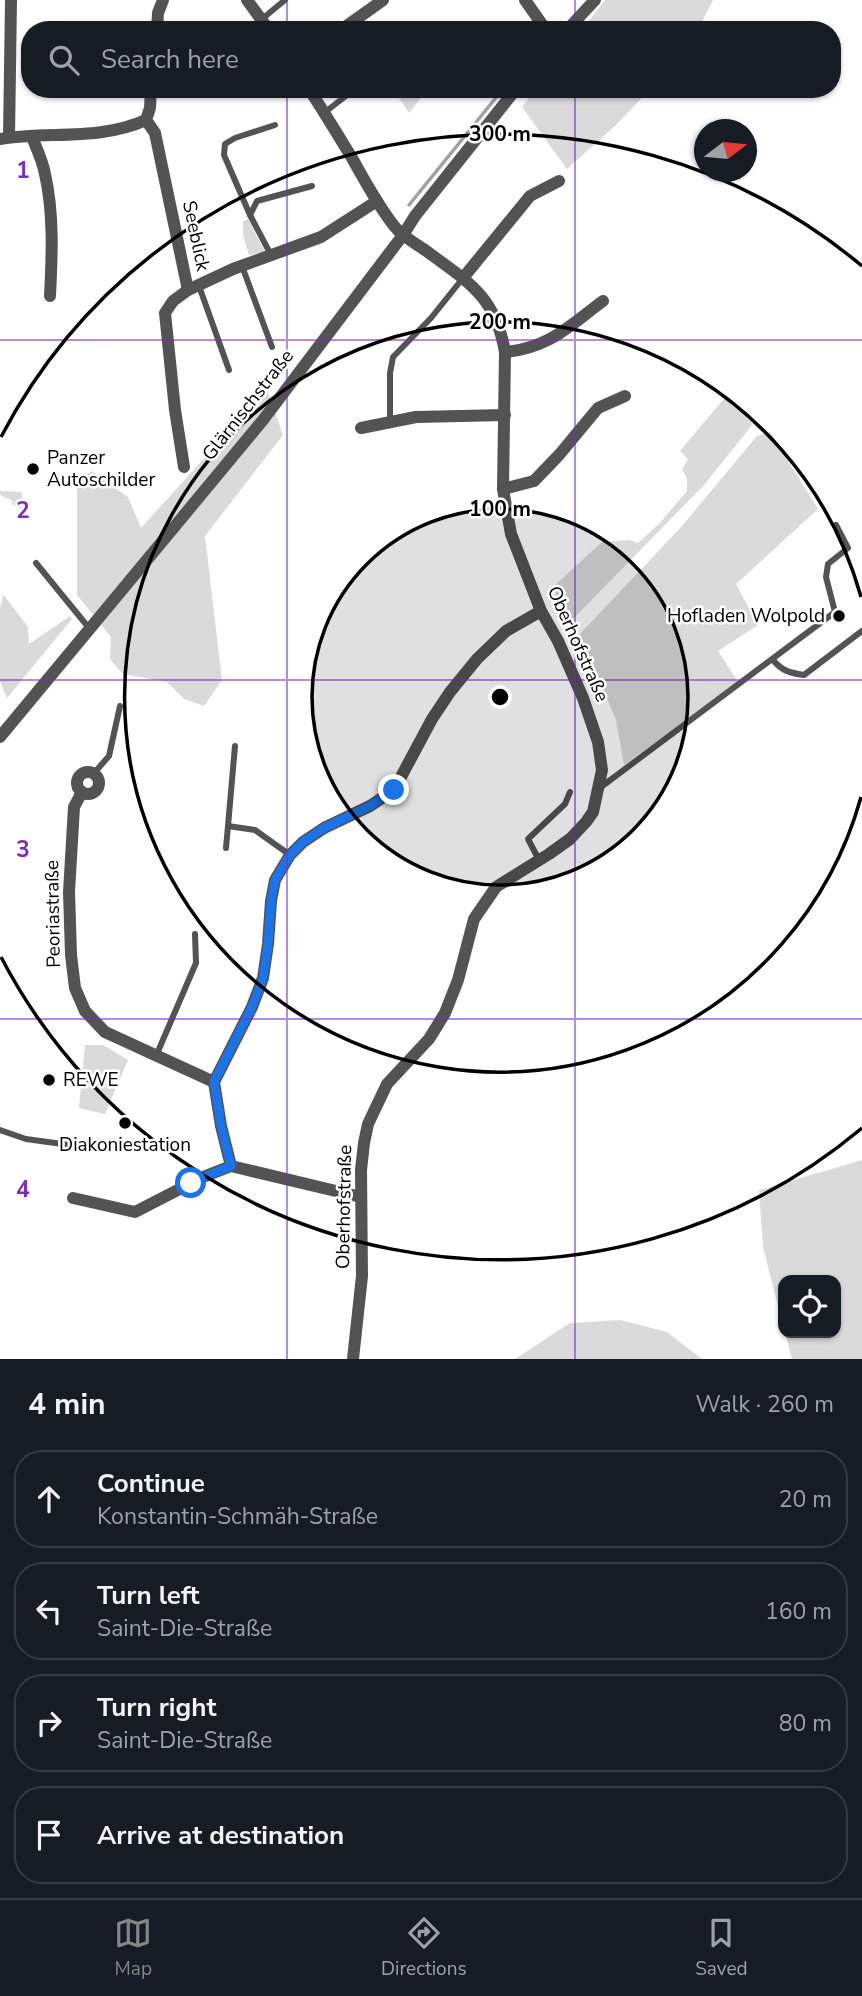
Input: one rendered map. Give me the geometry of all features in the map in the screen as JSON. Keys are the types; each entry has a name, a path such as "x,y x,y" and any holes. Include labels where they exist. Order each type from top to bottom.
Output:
{"street":[{"path":"11,0 4,138 101,133 128,128 146,120 151,98"},
{"path":"158,21 163,0"},
{"path":"247,0 264,21"},
{"path":"354,21 383,0"},
{"path":"525,0 540,21"},
{"path":"575,21 595,0"},
{"name":"Oberhofstraße","path":"315,98 387,216 403,234 463,278 494,312 502,331 505,352 503,489 511,534 541,611 573,673 598,742 602,770 593,812 586,822 570,839 496,887 474,919 458,980 444,1013 429,1039 387,1084 368,1124 361,1170 362,1276 353,1359"},
{"name":"Glärnischstraße","path":"0,737 263,420 415,216 509,98"},
{"name":"Seeblick","path":"146,120 155,133 193,288 173,301 165,313 184,467"},
{"path":"32,137 45,171 51,207 50,296"},
{"path":"463,278 530,196 559,181"},
{"path":"193,288 242,265 321,237 377,201"},
{"path":"505,352 524,350 547,342 603,301"},
{"path":"503,489 534,481 598,408 625,396"},
{"path":"361,428 416,418 505,415"},
{"path":"231,1166 214,1082 252,1007 263,978 275,880 290,855 303,842 394,790 432,719 477,659 506,631 541,611"},
{"name":"Peoriastraße","path":"94,773 99,780 98,788 90,794 82,792 74,807 69,910 75,988 85,1011 105,1032 214,1082"},
{"path":"73,1198 135,1212 203,1177 231,1166 361,1197"}],"lane":[{"path":"268,21 285,0"},
{"path":"324,113 344,98"},
{"path":"271,255 224,155 225,144 235,138 275,125"},
{"path":"250,215 257,201 312,186"},
{"path":"242,265 272,348"},
{"path":"390,422 390,373 393,357 431,318 463,278"},
{"path":"193,288 229,370"},
{"path":"599,788 835,612 826,577 828,564 848,548 836,525"},
{"path":"36,563 91,629"},
{"path":"773,660 779,668 804,675 862,631"},
{"path":"94,773 108,756 120,706"},
{"path":"226,848 235,746"},
{"path":"539,860 528,839 565,804 570,792"},
{"path":"228,826 255,830 290,855"},
{"path":"156,1056 196,963 195,934"},
{"path":"0,1130 26,1139 77,1146"}],"shaded area":[{"path":"605,0 713,0 702,21 589,21"},
{"path":"399,98 421,98 409,113"},
{"path":"529,98 642,98 567,169 522,107"},
{"path":"248,219 265,252 249,255 243,235 243,221"},
{"path":"267,389 283,435 205,536 222,680 204,706 184,699 167,682 123,674 110,659 111,637 77,595 77,483 92,471 128,497 141,528"},
{"path":"727,395 753,424 704,485 569,623 553,587 602,542 629,540 638,543 659,524 687,491 687,478 682,470 688,459 680,451"},
{"path":"770,432 818,509 736,584 758,625 718,651 738,682 624,765 616,720 580,634 682,526 757,436"},
{"path":"0,491 22,492 22,510 12,504 13,501 0,495"},
{"path":"3,594 28,627 29,644 70,616 72,619 7,698 0,681 0,609"},
{"path":"85,1045 103,1045 128,1060 105,1114 79,1108"},
{"path":"862,1160 862,1359 792,1359 786,1338 841,1338 841,1275 778,1275 778,1306 763,1247 759,1190"},
{"path":"620,1320 667,1332 702,1359 515,1359 570,1323"}],"waterway":[{"path":"409,205 496,98"}],"place":[{"name":"Panzer Autoschilder","path":"33,469"},
{"name":"Hofladen Wolpold","path":"839,616"},
{"name":"REWE","path":"49,1080"},
{"name":"Diakoniestation","path":"125,1123"}],"route":[{"path":"191,1183 231,1166 214,1082 252,1007 263,978 275,880 290,855 303,842 394,790"}]}
